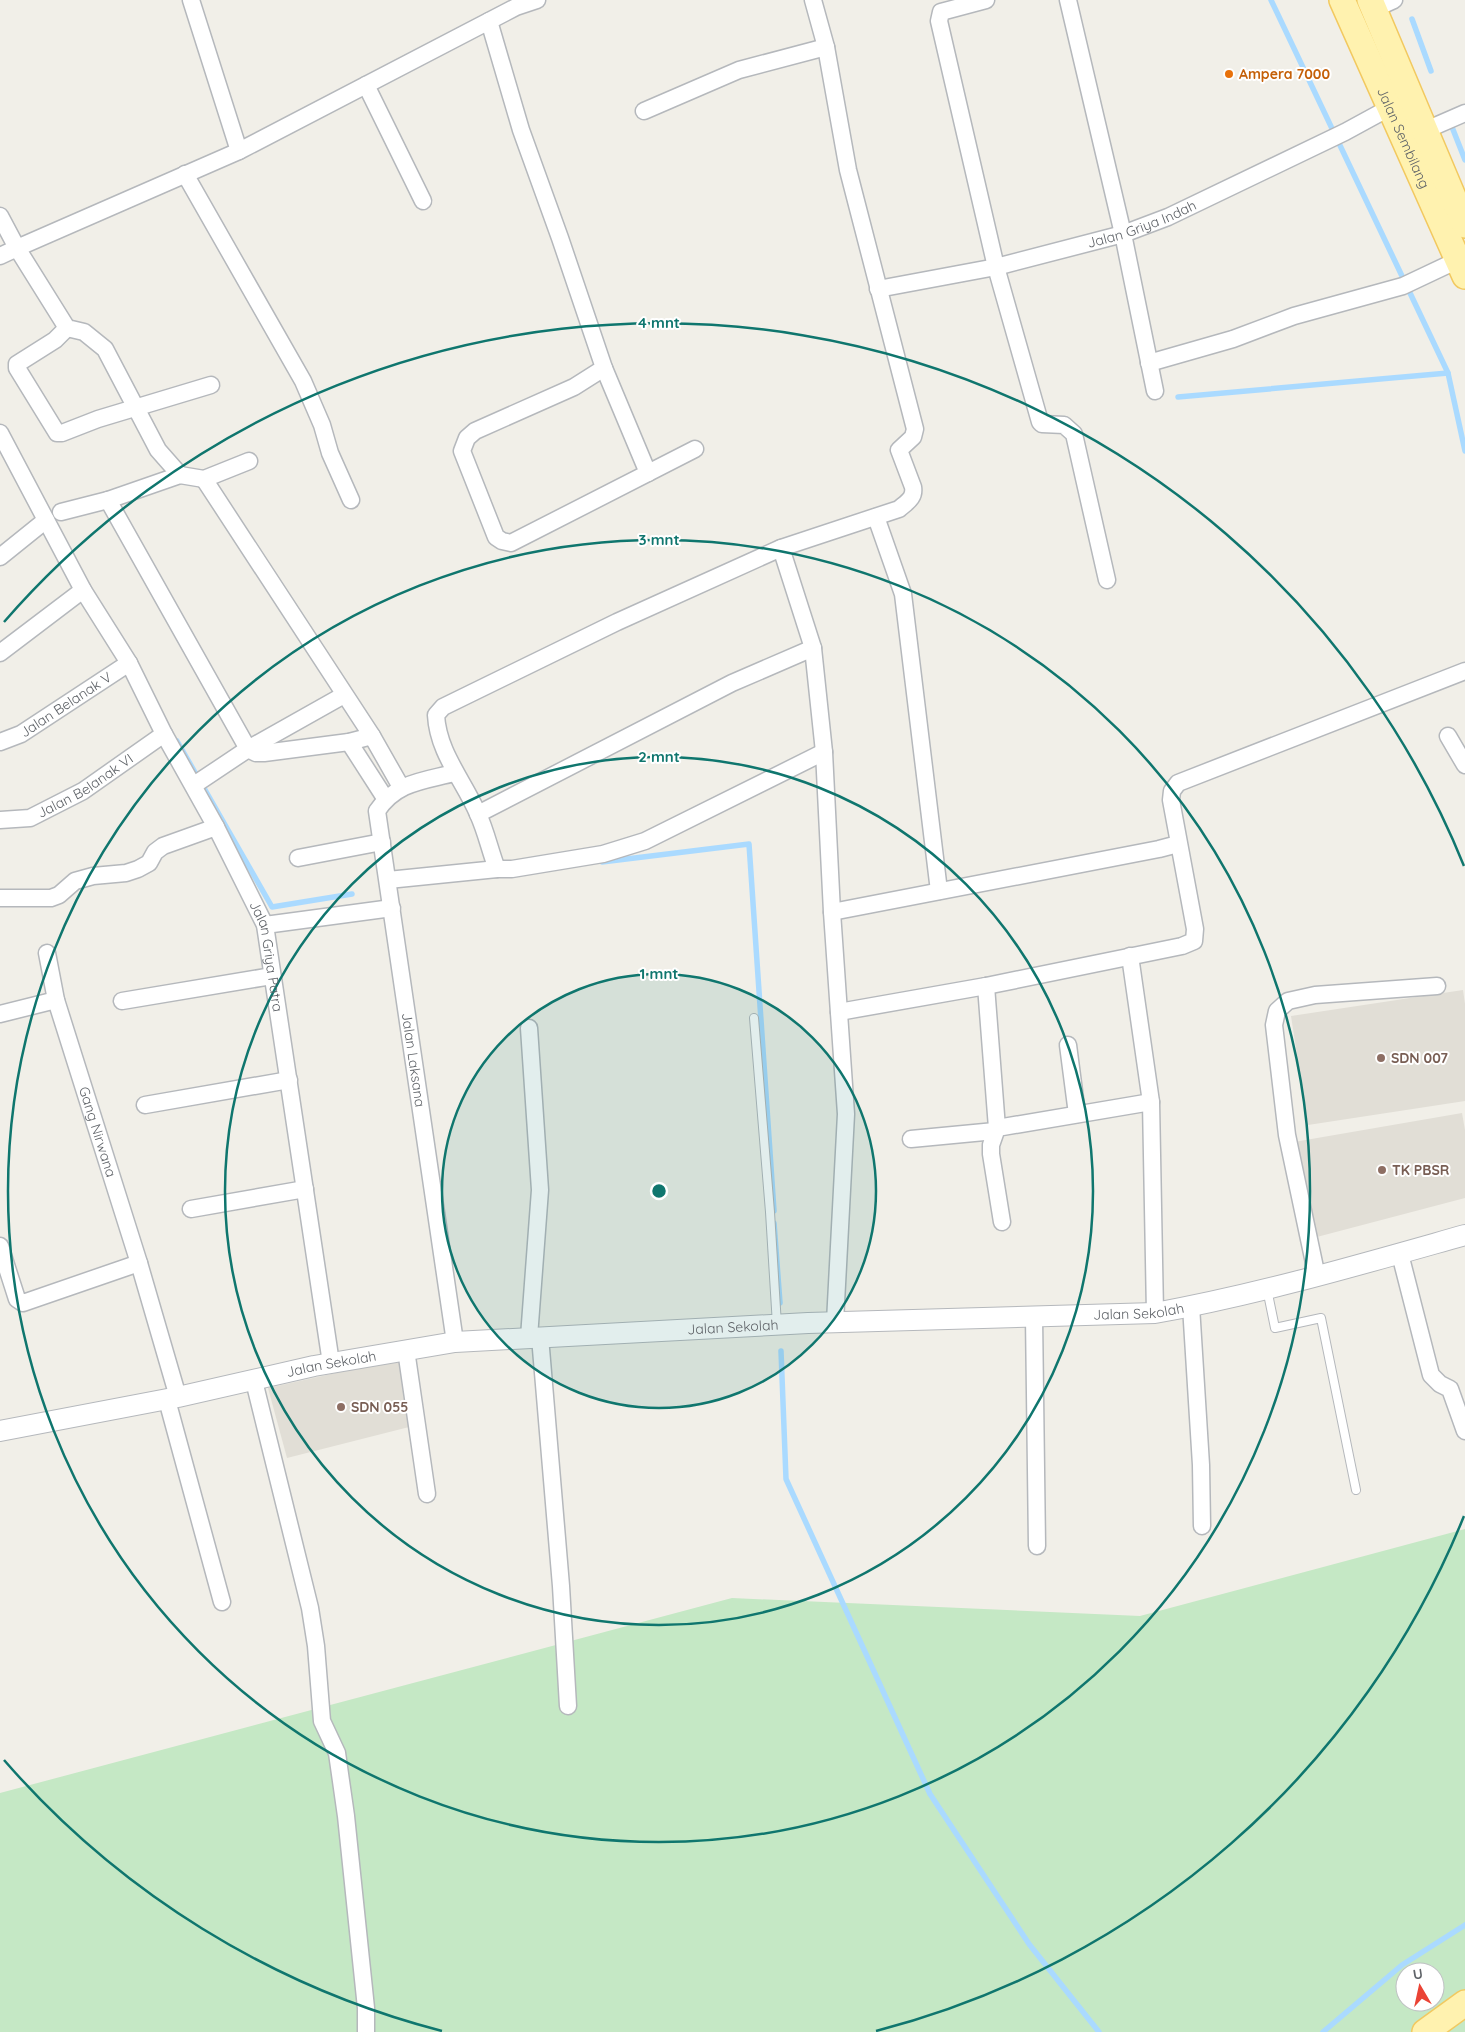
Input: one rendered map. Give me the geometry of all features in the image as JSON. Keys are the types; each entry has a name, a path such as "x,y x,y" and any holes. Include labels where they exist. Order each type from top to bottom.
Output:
{"main road":[{"name":"Jalan Sembilang","path":"1342,0 1461,268"},
{"name":"Jalan Sembilang","path":"1379,3 1426,130 1463,215"},
{"path":"1425,2032 1465,2003"}],"street":[{"path":"191,0 239,151"},
{"path":"0,256 239,151 489,21 514,4 537,0"},
{"path":"497,869 478,814 454,773 437,727 436,715 443,707 617,622 781,548 899,509 911,500 914,493 900,450 913,437 914,429 902,374 848,170 826,47 813,0"},
{"path":"986,0 941,12 939,21 996,267 1040,422 1042,424 1064,424 1074,434 1107,580"},
{"path":"1068,0 1123,234 1155,391"},
{"path":"489,21 521,130 604,368 648,473"},
{"path":"644,111 740,70 826,47"},
{"path":"366,85 423,201"},
{"name":"Jalan Griya Indah","path":"878,289 996,267 1123,234 1168,217 1345,132 1389,108"},
{"path":"1426,130 1465,114"},
{"path":"185,174 303,381 322,425 330,453 351,500"},
{"path":"0,216 67,328 84,332 105,348 158,450 180,475"},
{"path":"1150,363 1233,339 1294,316 1403,286 1419,277 1461,268"},
{"path":"67,328 55,340 17,364 17,368 56,433 62,433 136,407 211,385"},
{"path":"604,368 574,387 476,431 466,438 462,451 496,537 502,542 511,543 695,449"},
{"name":"Jalan Griya Patra","path":"0,433 6,461 53,516 83,590 129,662 164,734 199,782 216,828 265,925 331,1363"},
{"path":"0,557 53,516 108,500 180,475 204,479 249,461"},
{"path":"204,479 372,736 401,787"},
{"path":"108,500 248,749 256,753 264,753 349,742 372,736"},
{"path":"876,516 902,594 939,891"},
{"path":"781,548 814,648 824,752 832,912 846,1114 835,1322"},
{"path":"0,653 83,590"},
{"path":"478,814 732,683 814,648"},
{"name":"Jalan Belanak V","path":"0,742 21,734 129,662"},
{"path":"839,1012 986,986 1182,946 1194,941 1195,929 1171,800 1172,791 1178,783 1465,670"},
{"path":"199,782 248,749 344,695"},
{"name":"Jalan Belanak VI","path":"0,820 30,818 83,791 164,734"},
{"path":"1448,736 1465,766"},
{"path":"349,742 385,798 401,787 454,773"},
{"path":"388,880 512,869 603,854 645,841 824,752"},
{"name":"Jalan Laksana","path":"385,798 377,811 455,1342"},
{"path":"0,898 51,898 59,895 75,881 92,876 126,873 138,869 149,863 155,852 163,846 216,828"},
{"path":"298,858 382,842"},
{"path":"832,912 1178,844"},
{"path":"265,925 392,908"},
{"name":"Gang Nirwana","path":"47,953 56,1000 139,1264 222,1602"},
{"path":"1130,956 1151,1102 1155,1313"},
{"path":"122,1001 272,976"},
{"path":"986,986 996,1130 991,1154 1002,1222"},
{"path":"1317,1278 1287,1135 1274,1025 1277,1011 1288,1001 1315,995 1437,986"},
{"path":"0,1014 56,1000"},
{"path":"529,1028 540,1190 534,1337 561,1586 568,1706"},
{"path":"1068,1045 1077,1114"},
{"path":"145,1105 289,1080"},
{"path":"911,1139 996,1130 1151,1102"},
{"path":"191,1209 305,1188"},
{"name":"Jalan Sekolah","path":"0,1431 172,1398 331,1363 455,1342 835,1322 1155,1313 1317,1278 1465,1235"},
{"path":"0,1246 17,1298 23,1303 139,1264"},
{"path":"1400,1254 1431,1375 1440,1384 1450,1389 1465,1431"},
{"path":"1191,1306 1201,1465 1202,1526"},
{"path":"1034,1317 1037,1546"},
{"path":"406,1350 427,1494"},
{"path":"254,1381 310,1608 316,1646 322,1721 337,1753 346,1816 366,2008 366,2032"}],"lane":[{"path":"754,1018 779,1325"},
{"path":"1266,1289 1275,1328 1321,1318 1356,1490"}],"shaded area":[{"name":"SDN 007","path":"1463,990 1465,1004 1465,1101 1308,1125 1291,1016"},
{"name":"TK PBSR","path":"1462,1113 1465,1130 1465,1198 1313,1238 1294,1142"},
{"name":"SDN 055","path":"399,1359 413,1426 287,1458 268,1388"}],"green space":[{"path":"1465,1529 1465,2032 0,2032 0,1793 732,1598 1140,1616"}],"waterway":[{"path":"1271,0 1448,373 1465,451"},
{"path":"1412,19 1431,71"},
{"path":"1452,127 1465,160"},
{"path":"1178,397 1448,373"},
{"path":"177,741 272,907 352,894"},
{"path":"602,862 749,844 774,1211"},
{"path":"774,1223 780,1303"},
{"path":"781,1351 786,1479 930,1794 1029,1944 1099,2032"},
{"path":"1323,2032 1402,1965 1465,1925"}],"place":[{"name":"Ampera 7000","path":"1229,74"},
{"name":"SDN 007","path":"1381,1058"},
{"name":"TK PBSR","path":"1382,1170"},
{"name":"SDN 055","path":"341,1407"}]}
